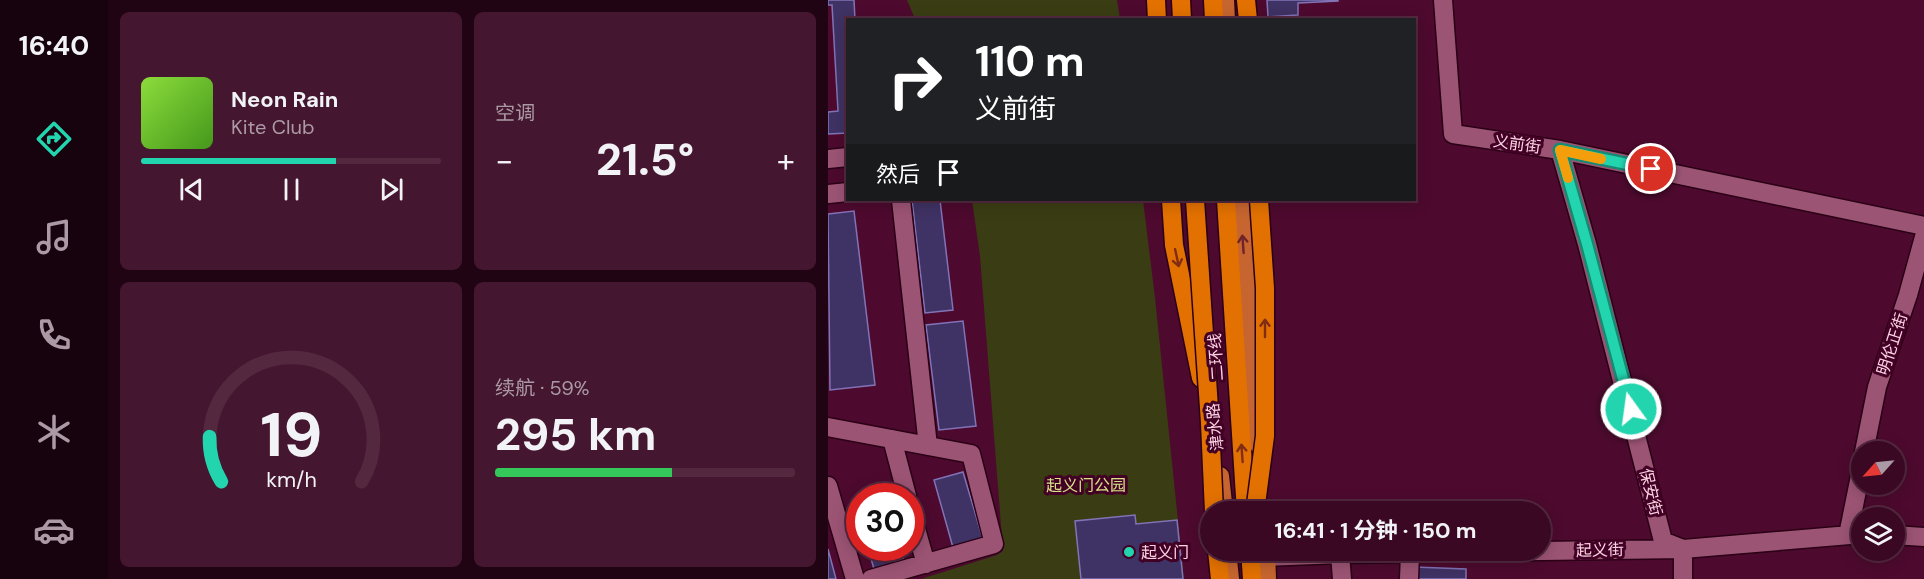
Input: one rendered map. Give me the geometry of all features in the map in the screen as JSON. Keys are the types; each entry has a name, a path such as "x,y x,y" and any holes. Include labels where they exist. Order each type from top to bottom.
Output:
{"highway":[{"path":"1156,0 1157,18"},
{"path":"1181,0 1182,18"},
{"path":"1213,0 1215,18"},
{"path":"1246,0 1248,18"},
{"path":"1171,201 1174,245 1210,423"},
{"name":"二环线","path":"1194,201 1214,501"},
{"name":"二环线","path":"1226,201 1245,501"},
{"path":"1256,501 1265,436 1265,288 1259,201"},
{"path":"1218,561 1220,579"},
{"path":"1252,579 1258,561"}],"main road":[{"path":"1174,0 1176,18"},
{"path":"1225,0 1226,18"},
{"name":"津水路","path":"1194,201 1223,501"},
{"path":"1240,201 1262,501"},
{"path":"1228,561 1230,579"},
{"path":"1263,561 1268,579"}],"street":[{"name":"义前街","path":"1443,0 1453,134 1560,150 1924,226"},
{"name":"保安街","path":"1560,150 1593,266 1664,542 1683,549"},
{"path":"828,159 846,157"},
{"path":"828,194 846,192"},
{"path":"901,201 928,446"},
{"name":"明伦正街","path":"1866,441 1877,387 1908,296 1924,237"},
{"path":"828,427 971,454 994,544 871,579"},
{"path":"891,439 903,483"},
{"path":"828,486 855,579"},
{"name":"起义街","path":"1551,551 1683,549 1851,534"},
{"path":"1905,536 1924,537"},
{"path":"1683,549 1683,579"},
{"path":"924,557 926,564"},
{"path":"1341,561 1342,579"},
{"path":"1410,561 1410,579"}],"green space":[{"path":"907,0 1117,0 1120,18 915,18"},
{"name":"起义门公园","path":"972,201 1143,201 1184,579 921,579 997,555 1003,551 980,256"}],"building":[{"path":"828,0 854,0 855,18 846,18 846,133 828,134 828,112 838,111 832,5 828,5"},
{"path":"1267,0 1338,1 1298,3 1298,15 1268,17"},
{"path":"912,201 940,201 953,310 925,313"},
{"path":"854,211 875,385 830,390 828,214"},
{"path":"963,321 976,426 939,430 926,325"},
{"path":"963,472 984,543 954,551 934,480"},
{"name":"起义门","path":"1135,515 1136,524 1177,520 1183,579 1081,579 1075,521"},
{"path":"828,549 836,579 828,579"},
{"path":"872,561 904,561 874,569"},
{"path":"1414,567 1466,569 1466,579 1414,579"}],"slow traffic":[{"path":"1568,178 1560,150 1601,159"}],"place":[{"name":"起义门","path":"1129,552"}],"route":[{"path":"1631,409 1560,150 1651,169"}]}
